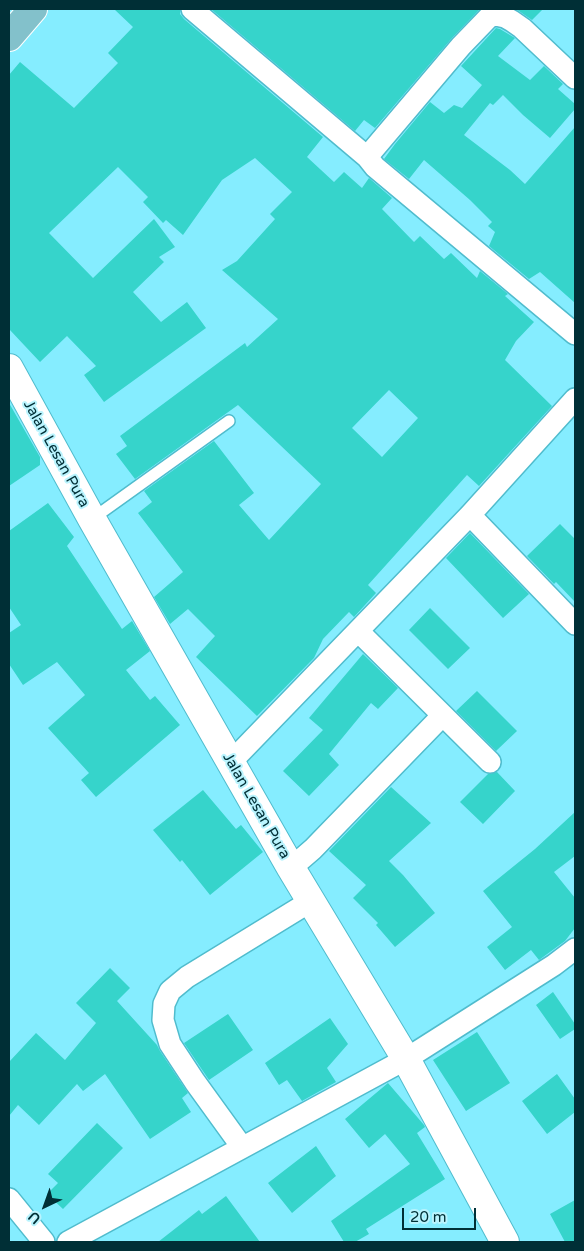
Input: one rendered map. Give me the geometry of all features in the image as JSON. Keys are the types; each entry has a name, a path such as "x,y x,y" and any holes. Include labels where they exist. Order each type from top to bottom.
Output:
{"main road":[{"path":"9,37 33,9"}],"street":[{"path":"192,9 366,156 375,167 575,334"},
{"path":"366,156 477,29 489,17 499,12 522,28 575,78"},
{"name":"Jalan Lesan Pura","path":"9,368 92,519 231,762 311,901 406,1059 506,1242"},
{"path":"231,762 470,515 575,399"},
{"path":"470,515 575,624"},
{"path":"358,631 490,762"},
{"path":"292,868 313,849 442,716"},
{"path":"242,1147 170,1044 163,1020 164,1004 170,991 187,977 311,901"},
{"path":"68,1242 406,1059 554,965 575,948"},
{"path":"9,1199 44,1242"}],"lane":[{"path":"92,519 229,421"}],"building":[{"path":"114,9 180,9 180,14 184,19 323,137 307,157 334,182 344,172 362,188 369,178 392,198 382,209 414,242 420,236 444,259 451,253 477,278 480,271 508,294 505,296 534,322 516,341 505,360 552,406 479,486 467,475 368,585 376,593 354,617 349,612 323,639 314,658 257,716 196,657 215,636 188,609 170,624 154,597 183,572 138,513 152,502 144,491 214,441 254,493 239,505 269,540 321,484 238,405 135,479 116,454 127,446 120,436 245,343 247,347 278,319 222,270 237,261 275,219 270,214 292,192 255,158 222,180 183,235 166,220 163,223 143,202 148,197 118,167 49,233 93,278 154,219 175,247 159,257 164,262 133,292 161,322 187,302 206,328 104,402 84,375 96,366 67,336 40,362 9,329 9,75 20,62 74,108 118,63 108,53 133,27","holes":["389,390 418,418 382,457 352,428"]},
{"path":"211,9 480,9 452,38 375,128 364,120 355,131"},
{"path":"516,9 543,9 532,20"},
{"path":"496,28 515,38 498,56 530,80 544,66 563,84 558,89 575,104 575,109 550,138 503,95 493,105 490,103 464,135 510,170 525,184 575,127 575,303 540,272 529,279 489,246 495,232 488,226 492,222 424,160 409,179 384,159 430,102 444,113 454,105 462,108 482,85 461,66"},
{"path":"9,403 40,457 40,465 9,486"},
{"path":"48,503 74,537 67,546 122,629 132,621 150,651 126,670 150,700 155,696 180,725 96,797 81,780 89,773 48,728 85,695 57,662 23,685 9,664 9,633 21,625 9,607 9,531"},
{"path":"560,524 575,539 575,602 556,582 554,584 527,556"},
{"path":"470,533 529,594 503,618 446,558"},
{"path":"430,608 470,648 448,669 409,630"},
{"path":"363,654 398,688 378,709 371,703 329,754 339,765 309,796 283,771 323,730 309,718"},
{"path":"477,691 517,731 496,751 456,711"},
{"path":"497,772 515,791 483,824 460,802 488,774"},
{"path":"391,787 431,823 389,861 435,913 395,947 376,925 378,923 353,898 366,885 329,851"},
{"path":"203,790 236,829 241,825 263,852 210,895 182,860 180,862 153,830"},
{"path":"575,812 575,856 554,872 575,898 575,928 565,941 539,960 531,950 505,970 487,947 512,927 483,891 535,849"},
{"path":"110,968 130,988 117,1001 157,1045 188,1093 182,1098 191,1112 150,1139 105,1074 83,1091 77,1084 39,1125 18,1105 9,1116 9,1062 36,1033 65,1060 96,1023 76,1003"},
{"path":"553,992 575,1024 575,1029 560,1039 536,1005"},
{"path":"228,1014 253,1050 209,1080 184,1043"},
{"path":"330,1018 348,1044 327,1068 336,1082 302,1101 287,1080 279,1085 265,1063"},
{"path":"477,1032 510,1083 466,1111 433,1060"},
{"path":"557,1074 575,1099 575,1112 547,1134 522,1101"},
{"path":"388,1083 424,1125 425,1127 417,1133 445,1179 366,1229 369,1234 355,1242 344,1242 331,1221 410,1164 385,1134 369,1148 345,1119"},
{"path":"97,1123 123,1148 63,1209 47,1194 58,1183 48,1174"},
{"path":"316,1146 336,1176 292,1213 268,1183"},
{"path":"226,1196 260,1242 158,1242 199,1210 202,1214"},
{"path":"575,1200 575,1242 565,1242 550,1214"}]}
